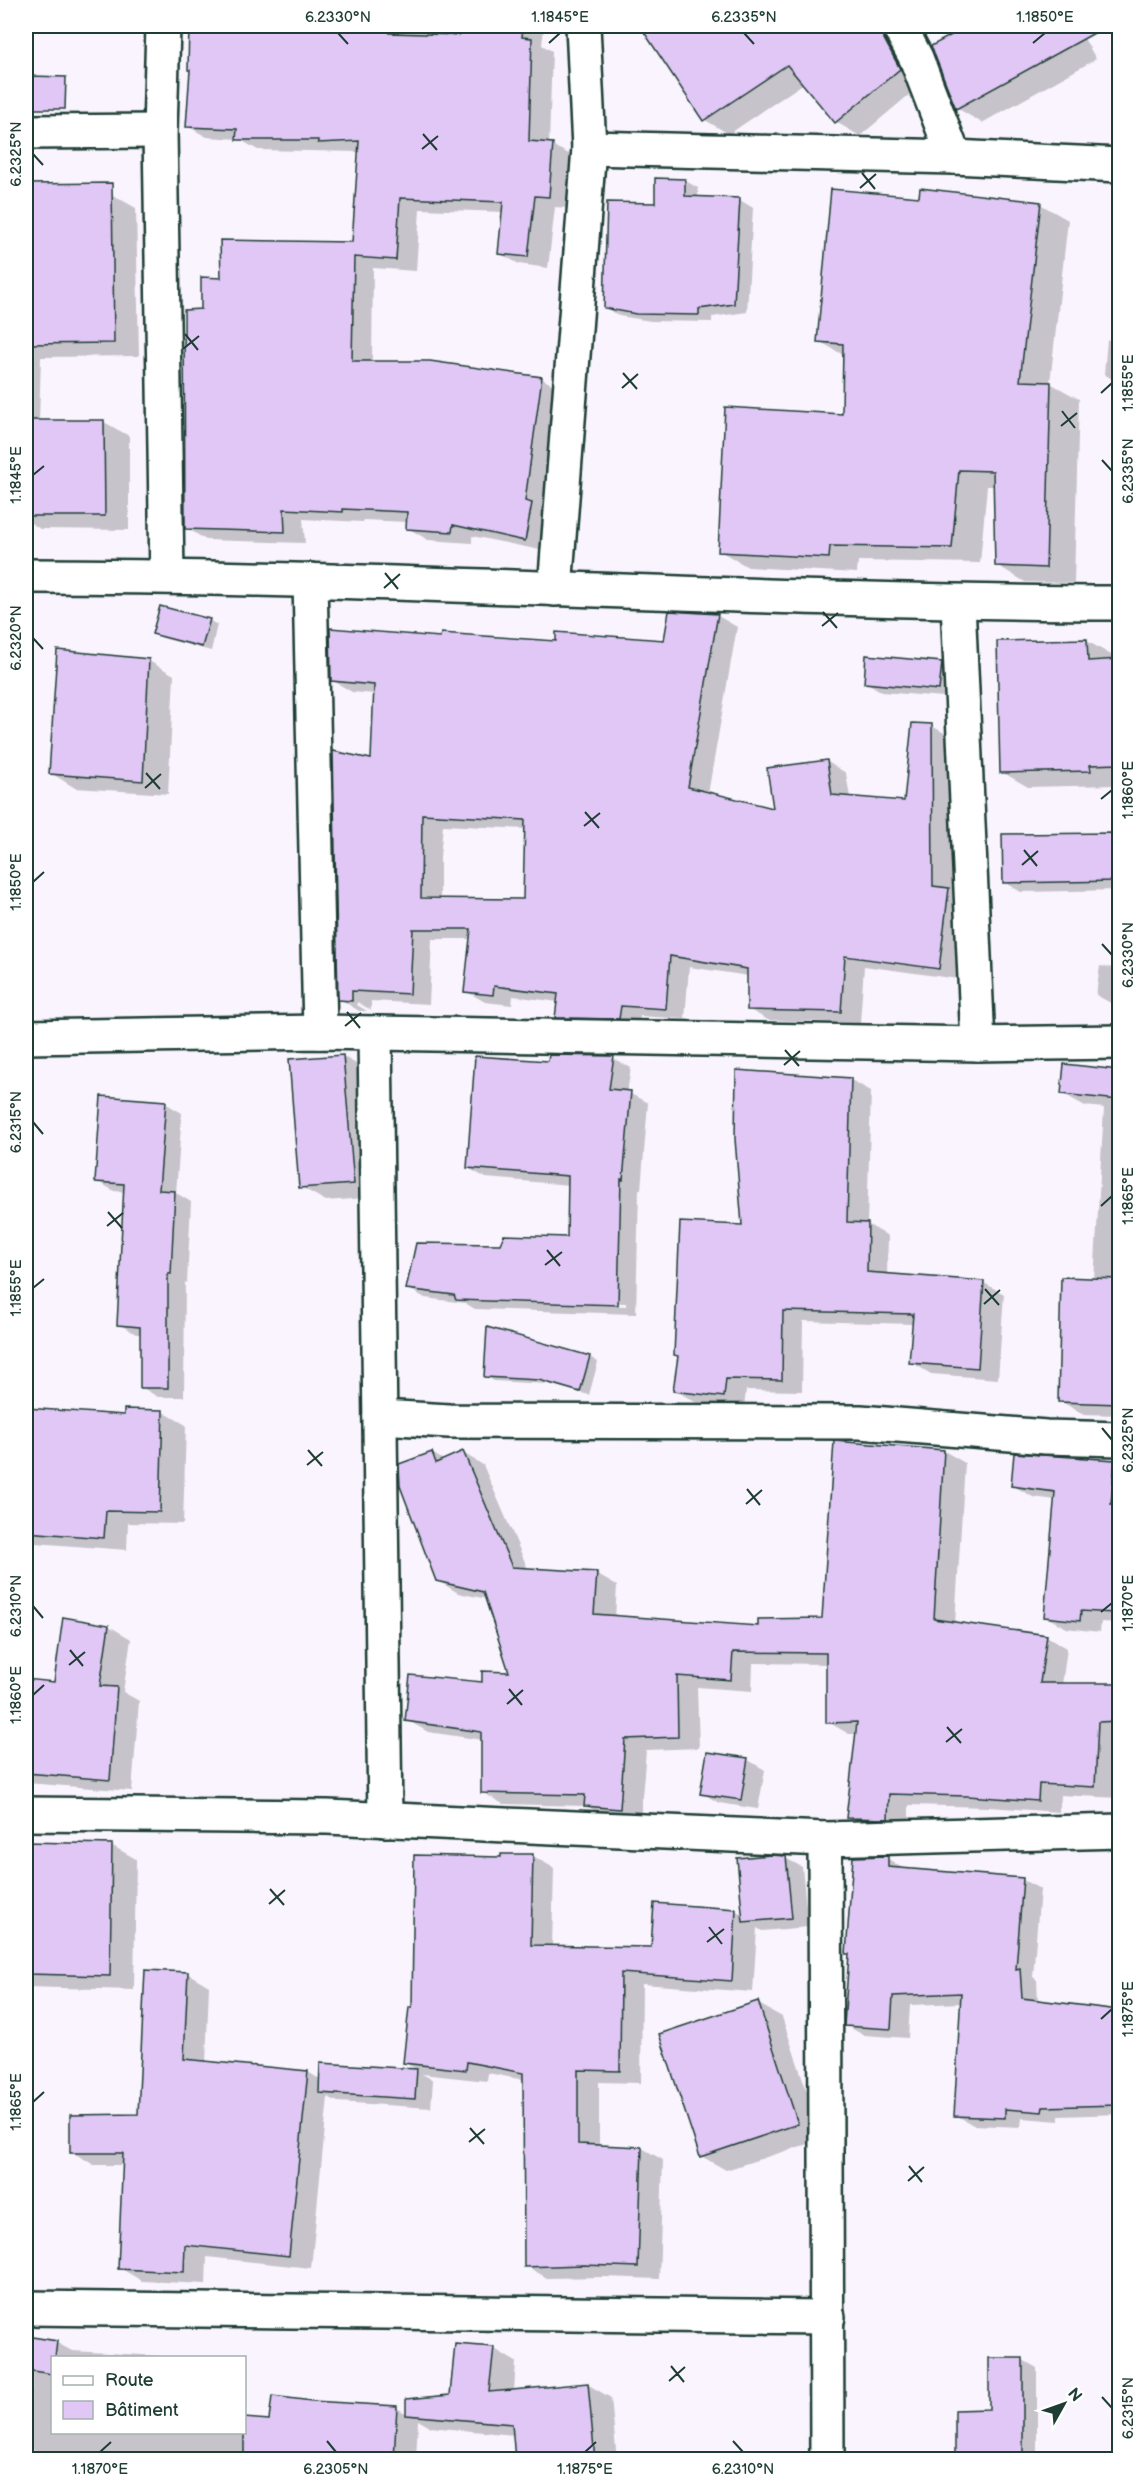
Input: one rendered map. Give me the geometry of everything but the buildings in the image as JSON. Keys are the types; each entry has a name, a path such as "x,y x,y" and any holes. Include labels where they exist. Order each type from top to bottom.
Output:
{"street":[{"path":"163,26 160,131 166,576"},
{"path":"555,589 589,148 583,26"},
{"path":"899,26 916,58 954,158"},
{"path":"26,132 160,131"},
{"path":"589,148 1119,165"},
{"path":"26,576 166,576 310,580 958,603 1119,603"},
{"path":"310,580 320,1032"},
{"path":"958,603 978,1044"},
{"path":"26,1038 320,1032 978,1044 1119,1042"},
{"path":"375,1033 385,1820"},
{"path":"380,1417 449,1421 860,1422 1046,1437 1119,1439"},
{"path":"26,1814 327,1817 825,1839 1119,1831"},
{"path":"825,1839 827,2460"},
{"path":"26,2308 828,2317"}]}
